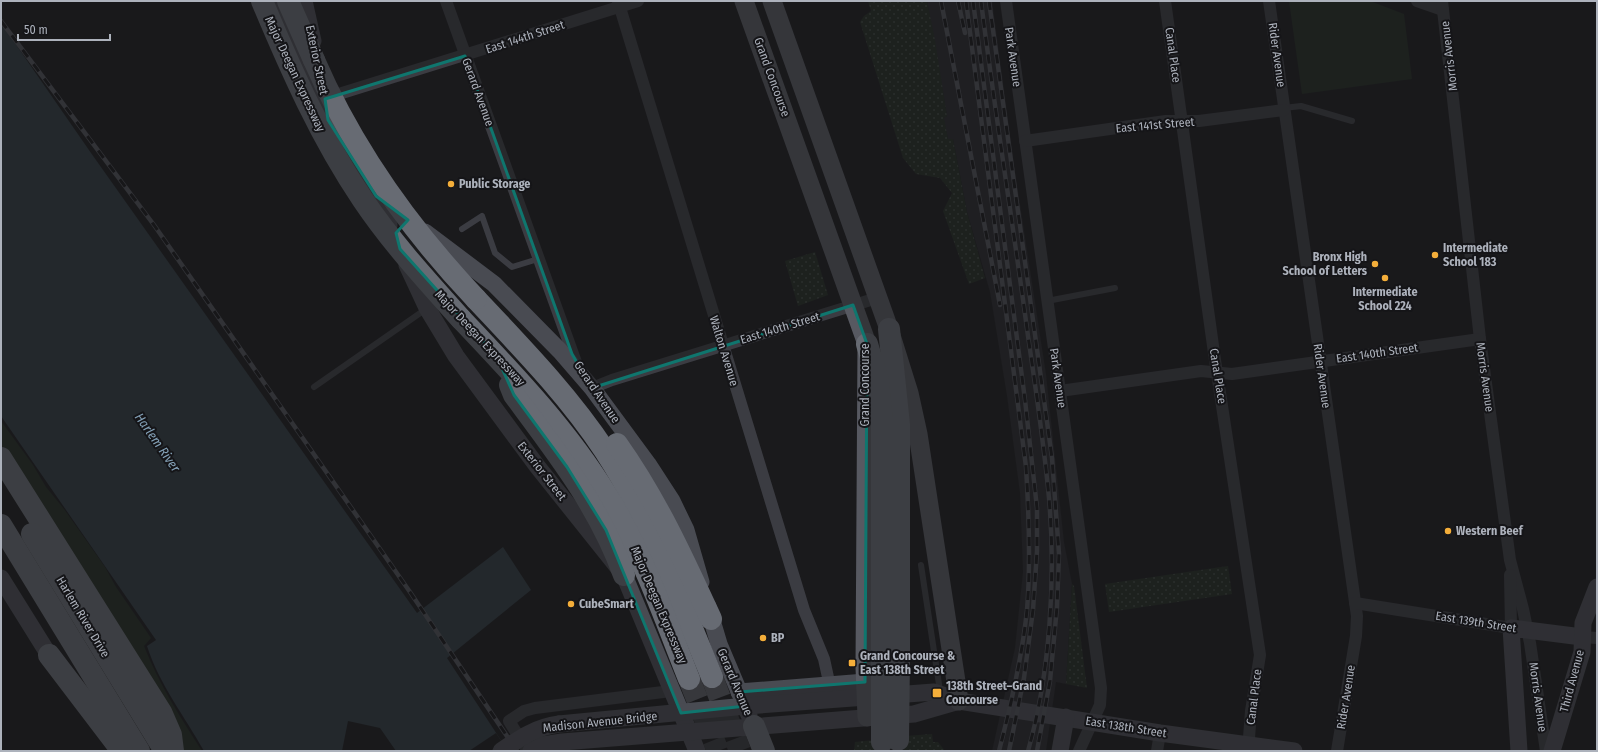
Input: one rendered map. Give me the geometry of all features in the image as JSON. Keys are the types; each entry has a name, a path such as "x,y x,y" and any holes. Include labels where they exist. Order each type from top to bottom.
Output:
{"highway":[{"name":"Major Deegan Expressway","path":"262,1 308,104 352,182 407,259 548,413 606,494 642,561 689,679"},
{"name":"Major Deegan Expressway","path":"288,1 332,99 353,138 389,195 429,247 552,380 604,450 640,510 660,550 712,678"},
{"path":"303,1 314,60"},
{"path":"889,329 899,425 890,656"},
{"path":"867,344 878,381 882,419 890,656 890,746"},
{"path":"497,357 514,395 556,451 598,516 613,544 624,575"},
{"path":"552,380 602,424 636,473 673,537 711,619"},
{"path":"1,458 135,670 168,726 173,751"},
{"name":"Harlem River Drive","path":"1,483 165,751"},
{"name":"Harlem River Drive","path":"1,525 139,751"},
{"path":"49,655 122,751"},
{"path":"754,726 764,751"}],"main road":[{"name":"Exterior Street","path":"275,1 322,100"},
{"name":"Exterior Street","path":"303,1 322,100 328,120 376,196 427,308 456,356 537,466 624,575 696,751"},
{"name":"Grand Concourse","path":"744,1 867,344 865,689 867,717"},
{"name":"Grand Concourse","path":"772,1 889,329 910,398 918,434 944,696"},
{"name":"Exterior Street","path":"376,196 494,284 560,351 592,388"},
{"path":"395,239 396,233 403,224 413,224"},
{"name":"Gerard Avenue","path":"592,388 648,464 676,508 686,530 695,557 719,644 754,726"},
{"path":"1,578 49,655"},
{"name":"Third Avenue","path":"1552,751 1582,652 1590,638 1583,623 1597,587"},
{"name":"East 139th Street","path":"1520,630 1590,638"},
{"name":"Morris Avenue","path":"1519,751 1520,630"},
{"name":"East 138th Street","path":"681,713 742,699 865,689 944,696 1249,748 1294,751"},
{"name":"East 138th Street","path":"688,731 914,714 944,696"},
{"name":"Madison Avenue Bridge","path":"501,751 530,732 545,726 681,713"},
{"path":"1060,751 1066,716"},
{"name":"Madison Avenue Bridge","path":"529,751 543,745 562,742 688,731"}],"street":[{"name":"Gerard Avenue","path":"446,1 572,354 592,388"},
{"name":"East 144th Street","path":"322,100 465,56 619,4 638,1"},
{"name":"Park Avenue","path":"1006,1 1101,688 1100,705 1079,751"},
{"name":"Canal Place","path":"1165,1 1260,654 1251,711 1249,748"},
{"name":"Rider Avenue","path":"1269,1 1355,603 1356,636 1338,751"},
{"path":"1417,1 1442,5"},
{"name":"Walton Avenue","path":"619,4 804,610 824,659 831,692"},
{"name":"Morris Avenue","path":"1442,5 1480,339 1510,560 1520,630 1546,751"},
{"name":"East 141st Street","path":"1025,141 1166,121 1182,122 1284,109"},
{"name":"East 140th Street","path":"592,388 612,380 877,298"},
{"name":"East 140th Street","path":"1060,391 1201,371 1232,374 1480,339"},
{"path":"1510,560 1510,606 1520,630"},
{"name":"East 139th Street","path":"1355,603 1520,630"},
{"path":"49,655 108,751"},
{"path":"529,751 509,721 524,711 547,706 671,691"},
{"path":"1157,751 1160,732"}],"lane":[{"path":"1284,109 1301,106 1352,121"},
{"path":"462,230 482,216 495,253 512,267 538,259"},
{"path":"1047,301 1114,288"},
{"path":"314,387 427,308"},
{"path":"921,565 944,696"}],"highlighted area":[{"path":"465,56 572,354 592,388 853,305 867,344 865,682 739,692 746,706 681,713 606,530 567,467 514,395 497,357 400,249 396,233 408,220 376,196 328,120 325,99"}],"shaded area":[{"path":"868,1 927,1 947,116 944,118 948,139 953,139 967,212 985,278 969,284 943,211 952,193 940,178 916,174 903,158 860,22 864,16 871,11"},
{"path":"927,1 992,1 1015,172 1046,374 1064,542 1072,584 1066,684 1056,682 1046,751 992,751 1015,648 1023,572 1020,493 1007,396 990,292 967,212 953,139 948,139 943,118 947,116"},
{"path":"1289,1 1370,1 1404,14 1412,79 1302,94"},
{"path":"815,252 828,295 798,306 785,261"},
{"path":"1,421 33,465 46,487 64,509 105,567 116,587 151,638 144,646 156,674 170,700 202,751 183,751 1,450"},
{"path":"1228,566 1232,594 1109,612 1105,584"},
{"path":"1072,584 1074,586 1087,688 1066,684"},
{"path":"932,734 933,742 938,742 945,751 904,751 905,736"},
{"path":"874,740 874,751 854,751 855,742"}],"water":[{"name":"Harlem River","path":"1,23 91,153 417,613 503,547 531,590 447,658 508,751 396,751 380,728 348,721 342,751 204,751 158,674 147,646 156,640 1,416"}],"pier":[{"path":"496,733 508,751 469,751"}],"tunnel":[{"path":"712,677 740,751"},
{"path":"689,679 718,751"}],"railway":[{"path":"941,1 1000,305"},
{"path":"958,1 965,33"},
{"path":"966,1 1026,467 1028,503 1029,556 1027,610 1016,681 999,751"},
{"path":"973,1 1025,400 1037,508 1037,551 1033,610 1024,678 1009,751"},
{"path":"981,1 1040,417 1051,529 1051,593 1046,658 1042,690 1028,751"},
{"path":"989,1 1052,458 1059,554 1057,607 1050,681 1037,751"},
{"path":"1,21 154,225 410,592 517,751"}],"place":[{"name":"Public Storage","path":"451,184"},
{"name":"Intermediate School 183","path":"1435,255"},
{"name":"Bronx High School of Letters","path":"1375,264"},
{"name":"Intermediate School 224","path":"1385,278"},
{"name":"Western Beef","path":"1448,531"},
{"name":"CubeSmart","path":"571,604"},
{"name":"BP","path":"763,638"},
{"name":"Grand Concourse & East 138th Street","path":"852,663"},
{"name":"138th Street–Grand Concourse","path":"937,693"}]}
